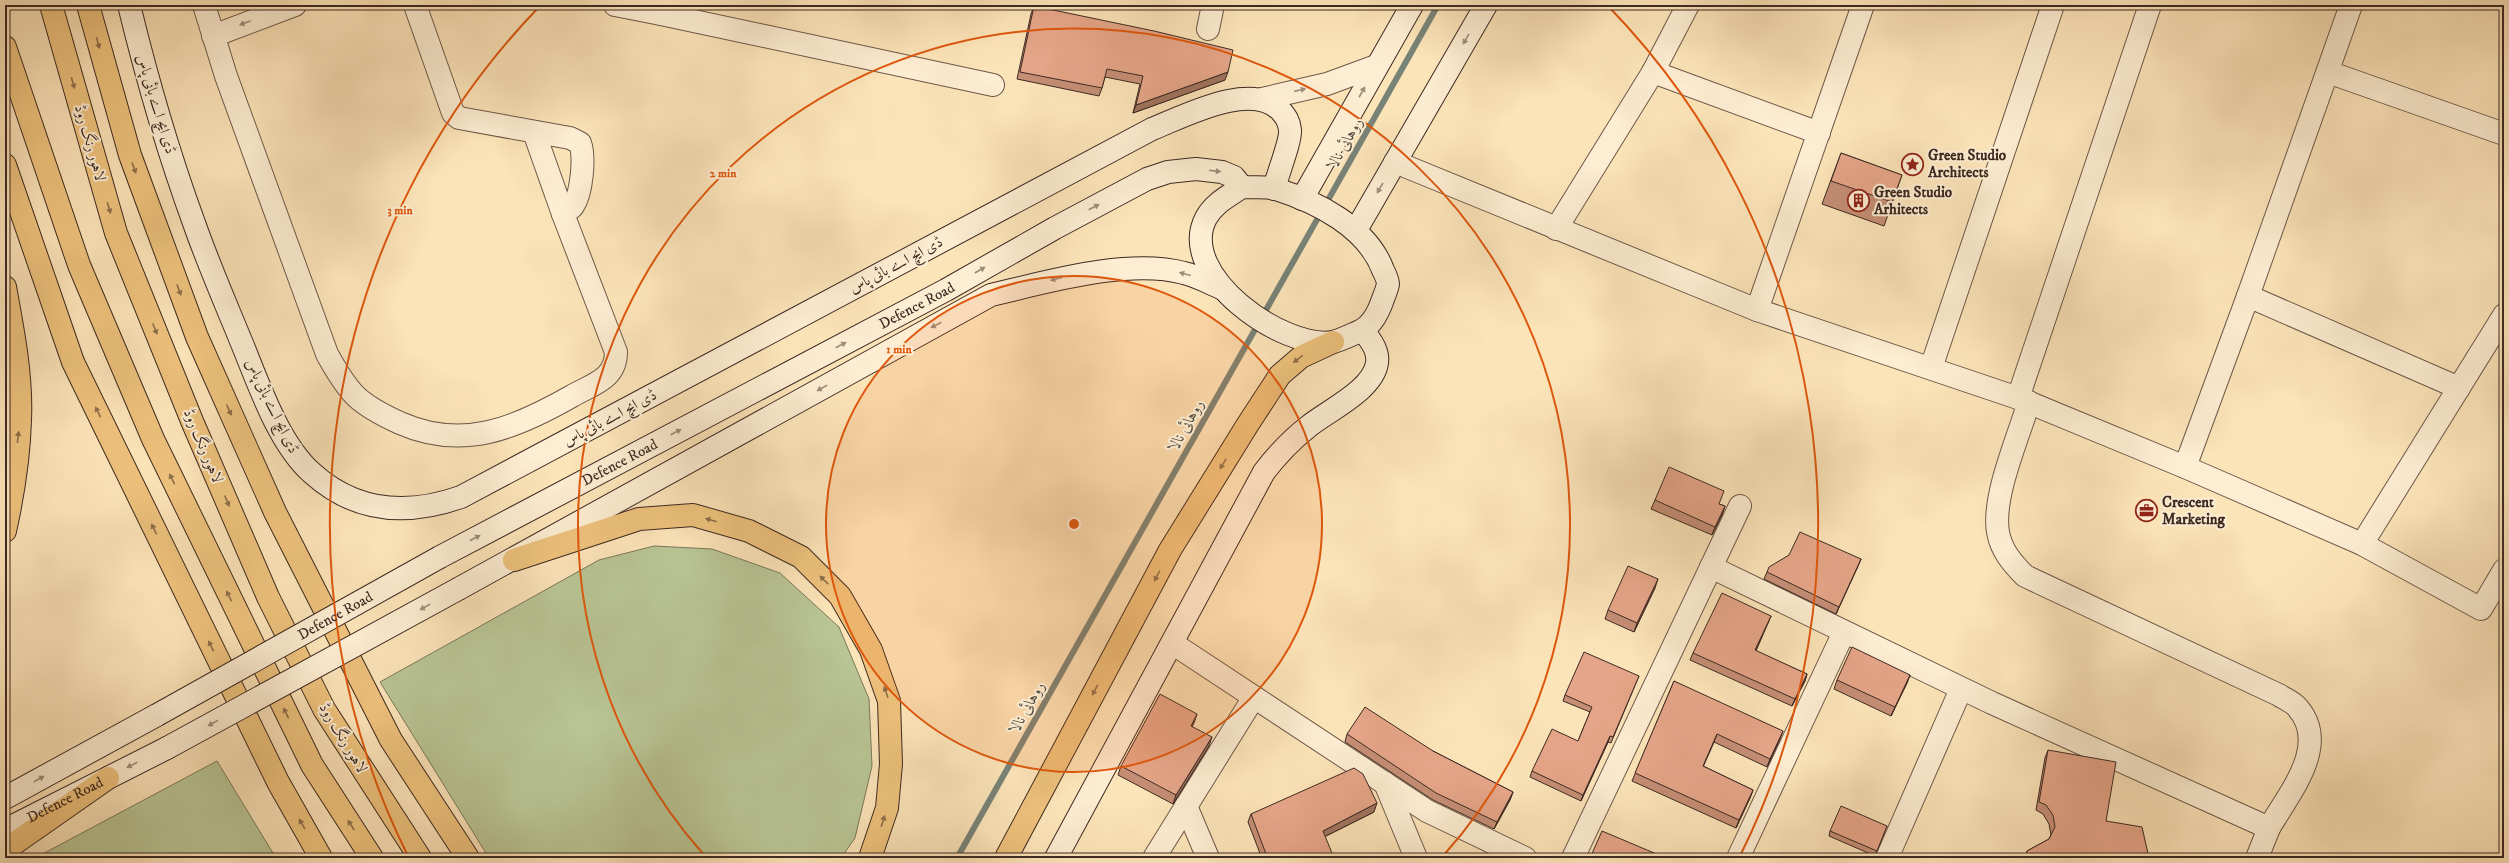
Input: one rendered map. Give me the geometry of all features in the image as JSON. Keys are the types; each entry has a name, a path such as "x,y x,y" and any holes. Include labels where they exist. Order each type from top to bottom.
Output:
{"highway":[{"name":"لاہور رنگ روڈ","path":"52,5 116,233 192,421 265,590 324,709 420,858"},
{"path":"88,5 130,155 200,344 275,512 391,740 468,858"},
{"path":"5,47 79,265 153,439 312,765 372,858"},
{"path":"5,165 73,362 278,782 322,858"},
{"path":"5,287 16,349 20,419 12,497 5,531"},
{"path":"1006,858 1170,550 1248,424 1280,375 1301,357 1333,342"},
{"path":"514,560 639,519 693,515 749,531 800,557 840,596 872,650 889,701 891,764 887,808 870,858"},
{"path":"5,850 108,778"}],"street":[{"name":"ڈی ایچ اے بائی پاس","path":"129,5 148,83 194,223 253,370 282,433 296,456 311,473 334,490 356,501 380,508 408,510 436,506 461,497 1152,129 1213,105 1242,98 1262,99 1277,108 1288,119 1290,132 1274,189"},
{"path":"204,5 213,36 327,354 340,377 354,396 372,411 431,434 453,436 478,434 508,427 550,409 613,371 616,364 616,352 563,214 534,132"},
{"path":"213,36 295,5"},
{"path":"415,5 453,114 459,118 570,138 580,143 584,154 577,196 573,206 563,214"},
{"path":"615,5 662,9 993,85"},
{"path":"1208,29 1213,5"},
{"path":"1397,30 1400,5"},
{"path":"1302,199 1376,66 1412,5"},
{"path":"1356,230 1486,5"},
{"path":"1556,229 1653,72 1688,5"},
{"path":"1757,310 1863,5"},
{"path":"1931,368 2053,5"},
{"path":"2150,5 2023,400 1996,516 1998,534 2003,548 2011,562 2025,576 2279,695 2296,706 2307,722 2311,738 2310,754 2269,828 2257,858"},
{"path":"2185,467 2328,72 2350,5"},
{"path":"1262,99 1327,84 1376,66"},
{"path":"1653,72 1819,133"},
{"path":"2328,72 2504,134"},
{"path":"1395,162 1757,310 2023,400 2185,467 2362,544 2481,609 2504,570"},
{"name":"Defence Road","path":"5,798 440,557 946,290 1055,228 1147,179 1168,172 1196,169 1222,172 1234,177 1242,187"},
{"path":"1242,187 1274,189 1302,199 1356,230 1378,256 1388,284 1379,311 1363,330 1333,342 1307,340 1282,331 1252,314 1222,288 1206,264 1201,238 1206,219 1216,204 1242,187"},
{"name":"Defence Road","path":"5,830 167,748 514,560 991,295 1082,273 1145,269 1184,273 1222,288"},
{"path":"2248,296 2459,388"},
{"path":"2362,544 2504,315"},
{"path":"1056,858 1264,472 1284,448 1309,425 1362,388 1375,372 1378,361 1376,349 1363,330"},
{"path":"1573,858 1740,506"},
{"path":"1711,567 1961,688 2269,828"},
{"path":"1738,858 1844,632"},
{"path":"1172,643 1427,811 1525,858"},
{"path":"1887,858 1961,688"},
{"path":"1154,858 1254,697"},
{"path":"1384,783 1416,858"},
{"path":"1186,806 1208,858"}],"green space":[{"path":"654,546 712,549 780,573 839,627 869,699 872,766 855,838 841,858 489,858 380,682 599,560"},
{"path":"217,761 276,858 35,858"}],"building":[{"path":"1034,6 1154,31 1233,50 1228,72 1136,105 1143,76 1107,69 1102,88 1020,72"},
{"path":"1841,153 1902,175 1892,202 1831,181"},
{"path":"1669,467 1724,491 1719,504 1725,506 1715,527 1655,500"},
{"path":"1800,532 1861,559 1839,607 1767,572 1769,567 1789,555"},
{"path":"1628,566 1658,579 1637,623 1608,610"},
{"path":"1722,593 1771,616 1755,650 1807,674 1795,699 1693,653"},
{"path":"1852,647 1910,675 1895,707 1837,680"},
{"path":"1584,652 1639,676 1613,737 1610,736 1583,795 1532,771 1552,729 1578,741 1592,707 1565,695"},
{"path":"1674,681 1783,731 1770,759 1717,734 1703,766 1753,790 1739,820 1635,773"},
{"path":"1160,694 1197,714 1191,726 1212,737 1176,795 1121,766"},
{"path":"1365,707 1433,751 1513,792 1497,822 1436,793 1347,734"},
{"path":"2048,750 2116,762 2106,821 2142,827 2149,858 2026,858 2027,851 2049,839 2055,827 2053,815 2046,805 2039,802"},
{"path":"1354,768 1363,774 1377,803 1323,831 1334,858 1256,858 1266,854 1251,814"},
{"path":"1841,806 1887,826 1877,851 1830,831"},
{"path":"1602,831 1666,858 1590,858"}],"waterway":[{"name":"روہائی نالا","path":"957,858 1438,5"}],"place":[{"name":"Green Studio Architects","path":"1912,164"},
{"name":"Green Studio Arhitects","path":"1858,201"},
{"name":"Crescent Marketing","path":"2147,511"}]}
